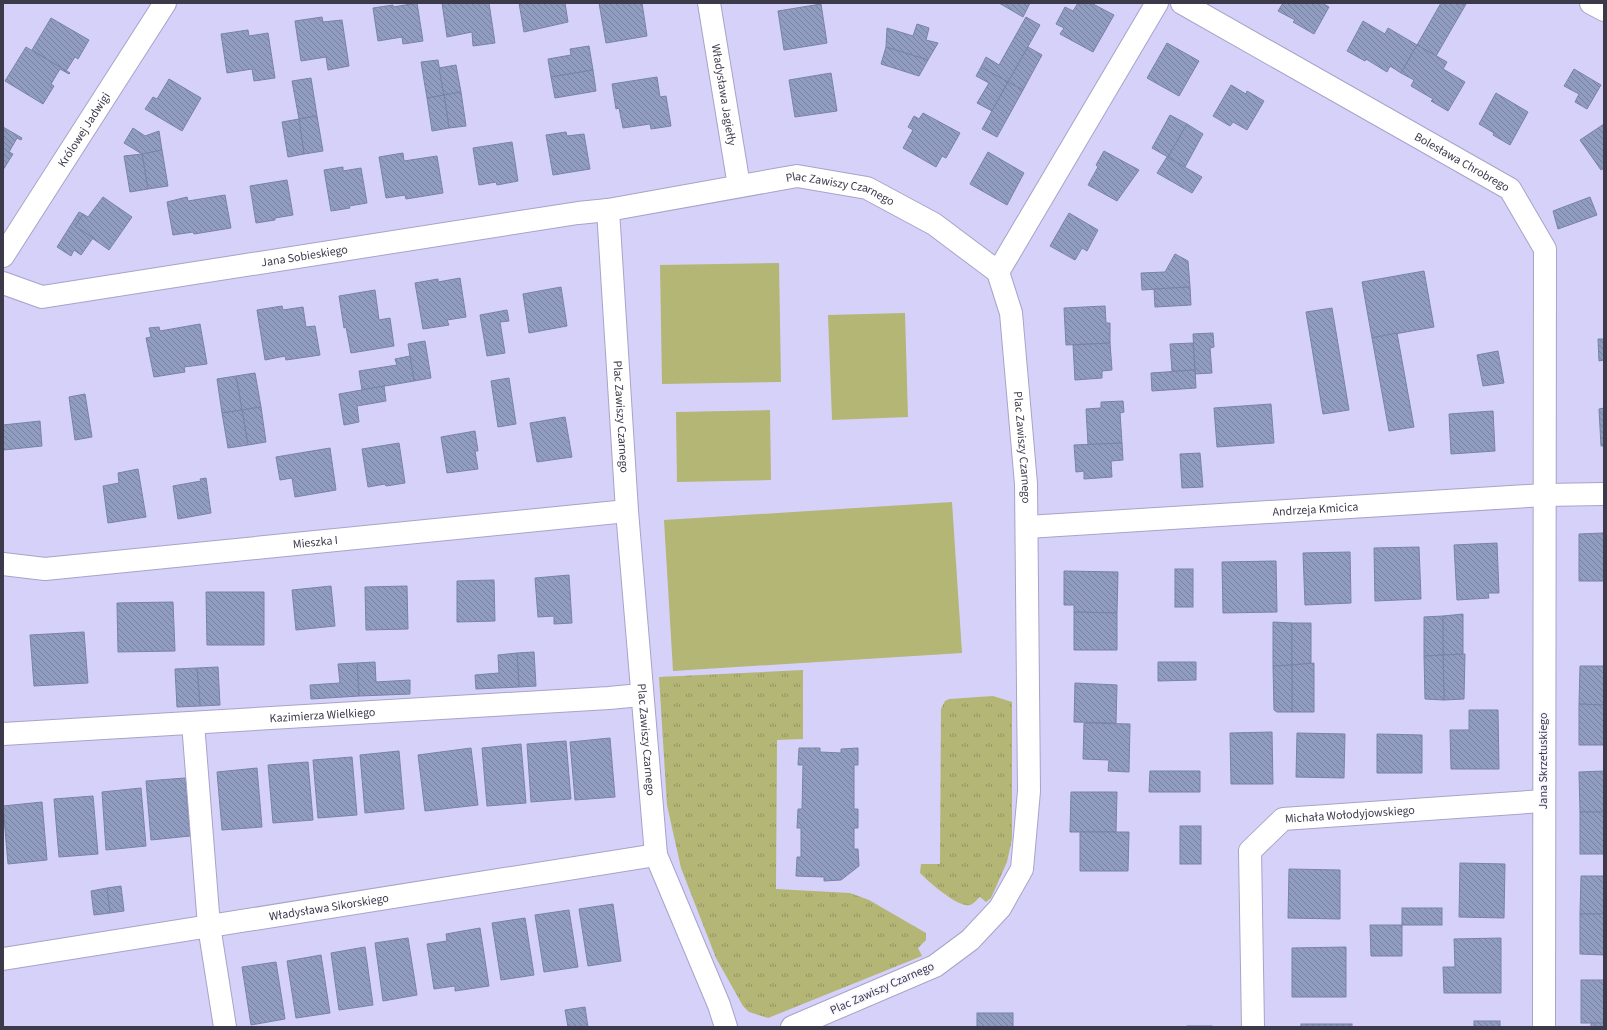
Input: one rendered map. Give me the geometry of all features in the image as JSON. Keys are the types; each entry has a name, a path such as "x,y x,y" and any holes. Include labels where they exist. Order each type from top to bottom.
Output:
{"street":[{"name":"Królowej Jadwigi","path":"3,256 165,3"},
{"name":"Władysława Jagiełły","path":"709,3 739,186"},
{"path":"998,272 1157,3"},
{"name":"Bolesława Chrobrego","path":"1182,3 1510,189 1545,249 1544,495"},
{"path":"1591,3 1604,10"},
{"name":"Plac Zawiszy Czarnego","path":"726,1027 719,1005 656,855 627,511 608,210 797,176 867,188 934,224 998,272 1012,313 1026,484 1030,791 1022,869 1000,908 970,940 935,966 792,1027"},
{"name":"Jana Sobieskiego","path":"3,283 42,296 608,210"},
{"name":"Andrzeja Kmicica","path":"1026,527 1544,495 1604,494"},
{"name":"Jana Skrzetuskiego","path":"1544,495 1544,1027"},
{"name":"Mieszka I","path":"3,564 45,568 627,511"},
{"name":"Kazimierza Wielkiego","path":"3,734 642,695"},
{"path":"193,723 209,926 225,1027"},
{"name":"Michała Wołodyjowskiego","path":"1253,1027 1250,851 1283,819 1543,801"},
{"name":"Władysława Sikorskiego","path":"3,959 656,855"}],"green space":[{"path":"779,263 781,382 662,384 660,265"},
{"path":"905,313 908,417 832,420 828,315"},
{"path":"770,410 771,480 677,482 676,412"},
{"path":"952,502 962,653 673,671 664,520"},
{"path":"803,670 803,739 777,740 776,889 850,893 869,900 926,933 926,940 918,948 922,956 768,1018 749,1012 743,1006 716,958 681,868 667,805 659,677"},
{"path":"993,696 1012,702 1012,839 1007,862 991,898 986,902 980,897 974,903 965,905 951,899 920,873 921,864 940,864 941,709 945,701 949,699"}],"building":[{"path":"417,3 423,41 403,44 402,37 378,41 373,8 393,5 393,7"},
{"path":"442,3 489,3 495,43 473,46 472,32 447,37"},
{"path":"519,3 565,3 568,22 524,32"},
{"path":"599,3 642,3 647,36 606,43"},
{"path":"999,3 1030,3 1023,17"},
{"path":"1078,3 1091,3 1114,15 1093,52 1060,34 1064,28 1056,24 1065,7 1073,11"},
{"path":"1283,3 1322,3 1329,7 1314,34 1293,22 1295,20 1278,11"},
{"path":"1441,3 1466,4 1436,56 1417,45"},
{"path":"821,4 827,43 784,50 778,11"},
{"path":"322,17 323,22 342,20 349,66 328,70 326,57 301,61 295,21"},
{"path":"1026,17 1040,25 1008,82 981,67 986,57 999,65"},
{"path":"51,18 89,40 78,59 75,57 66,71 32,50"},
{"path":"1363,21 1385,34 1388,28 1417,45 1401,73 1390,66 1387,72 1366,59 1365,61 1347,51"},
{"path":"917,24 929,28 926,40 938,43 928,60 886,47 887,28 913,36"},
{"path":"248,30 249,36 268,33 275,78 254,81 252,69 227,73 221,34"},
{"path":"1167,43 1199,61 1179,96 1147,78"},
{"path":"1417,45 1447,62 1443,69 1465,82 1448,111 1431,101 1433,99 1411,86 1414,80 1401,73"},
{"path":"589,46 593,70 551,77 548,59 571,55 570,49"},
{"path":"26,47 70,73 69,74 60,69 51,84 54,86 43,104 5,81"},
{"path":"886,47 928,60 919,76 881,64"},
{"path":"1028,47 1042,55 1023,90 1008,82"},
{"path":"438,60 444,95 427,98 421,62"},
{"path":"456,65 461,92 444,95 439,68"},
{"path":"981,67 1008,82 992,111 977,103 989,83 976,76"},
{"path":"1574,69 1601,85 1587,109 1575,102 1579,94 1564,86"},
{"path":"593,70 596,91 555,98 551,77"},
{"path":"831,73 837,111 795,117 789,80"},
{"path":"657,77 660,97 666,96 671,126 651,129 650,124 623,128 619,108 616,109 612,84"},
{"path":"311,78 317,116 299,119 292,81"},
{"path":"169,79 201,98 182,131 145,109 153,97 157,99"},
{"path":"1008,82 1023,90 997,137 982,129"},
{"path":"1231,85 1246,94 1247,91 1264,101 1247,130 1233,122 1230,126 1213,116"},
{"path":"461,92 466,126 449,128 444,95"},
{"path":"1496,93 1528,112 1510,145 1493,135 1494,133 1479,124"},
{"path":"444,95 449,128 432,131 427,98"},
{"path":"923,113 960,133 946,158 942,156 936,167 903,148 913,130 908,127 914,116 919,119"},
{"path":"1170,115 1187,124 1168,157 1152,148"},
{"path":"317,116 323,151 304,154 299,119"},
{"path":"299,119 304,154 288,157 282,122"},
{"path":"1187,124 1203,134 1185,167 1168,157"},
{"path":"1604,124 1604,168 1601,170 1580,140"},
{"path":"3,127 22,138 21,140 17,138 9,152 13,154 3,170"},
{"path":"133,128 145,136 159,131 162,150 142,154 124,143"},
{"path":"566,132 567,136 584,134 590,169 553,175 546,135"},
{"path":"512,142 518,181 497,185 496,182 479,185 473,148"},
{"path":"162,150 168,186 148,189 142,154"},
{"path":"1104,151 1139,170 1117,201 1088,185 1098,167 1096,165"},
{"path":"988,152 1024,173 1007,205 970,184"},
{"path":"403,153 404,161 437,156 443,193 406,199 405,195 386,198 379,157"},
{"path":"142,154 148,189 130,192 124,156"},
{"path":"1167,157 1202,177 1192,193 1157,173"},
{"path":"343,167 343,171 361,168 367,203 331,211 324,170"},
{"path":"287,180 293,215 256,223 250,186"},
{"path":"225,195 231,228 194,234 193,232 173,235 167,202 187,197 188,201"},
{"path":"103,197 132,217 109,250 75,226 83,214 88,217"},
{"path":"1590,197 1597,215 1558,229 1553,211"},
{"path":"79,212 83,214 75,226 93,238 81,255 74,250 71,256 57,247"},
{"path":"1069,213 1098,230 1087,251 1082,248 1075,260 1050,246"},
{"path":"1175,254 1188,261 1190,287 1142,290 1141,273 1165,272"},
{"path":"1424,271 1434,327 1372,338 1362,282"},
{"path":"460,278 466,317 447,320 449,325 423,329 415,283 438,279 438,282"},
{"path":"561,287 567,326 529,333 523,294"},
{"path":"1190,287 1191,305 1155,307 1154,289"},
{"path":"375,290 379,320 390,318 394,346 351,353 346,327 344,328 339,296"},
{"path":"282,306 283,310 303,307 306,327 315,326 320,355 286,360 285,356 265,360 257,310"},
{"path":"1105,306 1106,323 1110,323 1110,343 1066,345 1064,308"},
{"path":"1332,308 1349,410 1323,414 1306,312"},
{"path":"507,310 509,321 500,322 505,353 487,356 480,315"},
{"path":"200,324 207,364 184,367 185,372 154,377 146,338 151,337 149,328 159,327 160,331"},
{"path":"1213,333 1214,347 1210,348 1212,373 1195,374 1193,334"},
{"path":"1397,333 1414,427 1389,431 1372,338"},
{"path":"1598,339 1604,339 1604,360 1599,361"},
{"path":"425,341 431,378 414,381 408,344"},
{"path":"1110,343 1112,370 1102,371 1102,378 1075,380 1073,345"},
{"path":"1193,343 1195,370 1172,371 1170,344"},
{"path":"1498,351 1504,383 1483,386 1477,355"},
{"path":"410,356 414,381 362,390 359,371 397,365 395,359"},
{"path":"1195,370 1196,388 1152,391 1151,373"},
{"path":"255,373 261,407 242,410 236,376"},
{"path":"236,376 242,410 222,413 217,379"},
{"path":"509,378 516,424 498,427 491,381"},
{"path":"384,386 386,401 357,406 359,422 344,425 339,394"},
{"path":"85,394 92,437 75,440 69,397"},
{"path":"1123,401 1124,412 1120,413 1122,443 1088,445 1086,409 1101,408 1101,402"},
{"path":"1271,404 1274,443 1217,447 1214,408"},
{"path":"261,407 266,442 248,445 242,410"},
{"path":"1604,408 1604,446 1601,446 1599,409"},
{"path":"242,410 248,445 228,448 222,413"},
{"path":"1493,411 1495,451 1451,454 1449,414"},
{"path":"565,417 572,457 537,462 530,423"},
{"path":"40,421 42,446 3,450 3,425"},
{"path":"475,431 478,451 475,451 478,469 447,473 441,437"},
{"path":"399,443 405,483 368,487 362,449"},
{"path":"1122,443 1123,460 1111,461 1112,477 1084,479 1084,471 1076,472 1074,445"},
{"path":"330,448 336,490 295,497 292,478 280,480 276,457"},
{"path":"1200,453 1203,487 1182,488 1180,454"},
{"path":"138,469 146,517 108,523 103,486 119,483 118,473"},
{"path":"206,478 211,513 178,519 173,486 201,481 200,479"},
{"path":"1604,533 1604,581 1579,581 1579,534"},
{"path":"1497,543 1499,593 1488,593 1489,598 1457,600 1454,545"},
{"path":"1419,547 1421,599 1375,601 1374,548"},
{"path":"1350,552 1351,603 1305,605 1303,553"},
{"path":"1276,561 1277,612 1223,613 1222,562"},
{"path":"1175,569 1193,569 1193,607 1175,607"},
{"path":"1064,571 1118,572 1117,613 1074,612 1074,605 1064,605"},
{"path":"569,575 572,623 554,624 554,616 538,617 535,578"},
{"path":"494,580 495,621 457,622 457,581"},
{"path":"331,586 335,626 296,630 292,590"},
{"path":"407,586 408,629 366,630 365,587"},
{"path":"206,592 264,592 264,645 207,645"},
{"path":"173,602 175,651 118,652 117,603"},
{"path":"1074,612 1117,613 1117,650 1074,650"},
{"path":"1463,614 1463,654 1443,655 1443,616"},
{"path":"1443,616 1443,655 1424,656 1424,617"},
{"path":"1273,622 1292,623 1292,665 1273,666"},
{"path":"1292,623 1311,623 1311,663 1292,665"},
{"path":"84,632 88,683 34,686 30,635"},
{"path":"534,652 536,686 519,687 517,653"},
{"path":"517,653 519,687 476,689 475,675 499,673 498,655"},
{"path":"1465,654 1464,699 1444,700 1443,655"},
{"path":"1443,655 1444,700 1425,699 1424,656"},
{"path":"375,662 376,682 410,680 410,694 359,696 357,663"},
{"path":"1158,662 1196,662 1196,680 1158,681"},
{"path":"357,663 359,696 311,699 310,685 340,683 338,664"},
{"path":"1314,663 1314,712 1292,712 1292,665"},
{"path":"1292,665 1292,712 1277,712 1274,710 1273,666"},
{"path":"1580,666 1604,666 1604,705 1579,704"},
{"path":"218,667 220,705 200,706 197,668"},
{"path":"197,668 200,706 177,707 175,669"},
{"path":"1075,683 1117,685 1116,723 1074,722"},
{"path":"1579,704 1604,705 1604,745 1579,745"},
{"path":"1469,710 1498,710 1499,769 1451,769 1450,730 1469,730"},
{"path":"1084,723 1130,724 1129,772 1108,771 1109,760 1083,759"},
{"path":"1272,732 1273,784 1231,784 1230,733"},
{"path":"1297,733 1345,734 1344,778 1296,777"},
{"path":"1377,734 1422,735 1422,773 1377,773"},
{"path":"610,738 615,797 575,800 570,742"},
{"path":"566,741 571,799 531,802 527,744"},
{"path":"521,744 526,803 487,806 482,748"},
{"path":"471,748 478,805 425,811 418,755"},
{"path":"799,748 820,748 820,752 841,753 841,749 858,748 858,765 854,765 854,809 858,809 858,828 854,828 854,849 858,849 859,866 841,880 824,881 824,877 796,876 797,857 801,857 801,828 797,828 798,809 802,809 803,765 798,765"},
{"path":"399,751 404,809 365,813 360,755"},
{"path":"352,757 357,815 318,818 313,760"},
{"path":"308,762 313,820 273,823 268,765"},
{"path":"257,768 262,827 222,830 217,772"},
{"path":"1150,771 1200,771 1200,792 1149,792"},
{"path":"1604,771 1604,812 1580,812 1579,772"},
{"path":"185,778 190,836 151,840 146,781"},
{"path":"141,788 146,846 106,850 102,792"},
{"path":"1071,792 1117,792 1116,832 1070,832"},
{"path":"93,796 98,854 59,857 54,799"},
{"path":"42,802 47,860 8,864 3,806"},
{"path":"1580,812 1604,812 1604,854 1580,854"},
{"path":"1180,826 1201,826 1201,864 1180,864"},
{"path":"1080,832 1129,832 1128,871 1080,871"},
{"path":"1460,863 1505,864 1504,918 1459,917"},
{"path":"1289,869 1340,870 1340,919 1288,918"},
{"path":"1581,876 1604,876 1604,914 1580,914"},
{"path":"121,886 124,911 110,913 107,888"},
{"path":"107,888 110,913 94,915 91,891"},
{"path":"613,904 621,961 588,966 579,909"},
{"path":"1402,908 1442,908 1442,925 1402,925"},
{"path":"569,910 578,967 544,972 535,915"},
{"path":"1580,914 1604,914 1604,955 1580,954"},
{"path":"525,918 534,975 501,980 492,923"},
{"path":"1370,925 1402,925 1402,956 1371,956"},
{"path":"480,928 489,986 455,991 455,986 434,989 427,944 447,941 446,934"},
{"path":"408,938 417,995 383,1001 375,943"},
{"path":"1501,938 1501,993 1444,993 1443,967 1455,967 1454,939"},
{"path":"365,947 373,1005 339,1010 331,953"},
{"path":"1346,947 1346,997 1292,997 1292,948"},
{"path":"321,955 330,1013 296,1018 287,961"},
{"path":"276,962 285,1019 251,1025 242,967"},
{"path":"1581,980 1604,980 1604,1023 1581,1023"},
{"path":"585,1007 588,1027 568,1027 565,1010"},
{"path":"977,1013 1013,1013 1013,1027 977,1027"},
{"path":"1474,1021 1500,1021 1500,1027 1474,1027"},
{"path":"1591,1023 1604,1023 1604,1027 1591,1027"},
{"path":"1301,1024 1352,1024 1352,1027 1301,1027"},
{"path":"1212,1026 1212,1027 1187,1027"}]}
